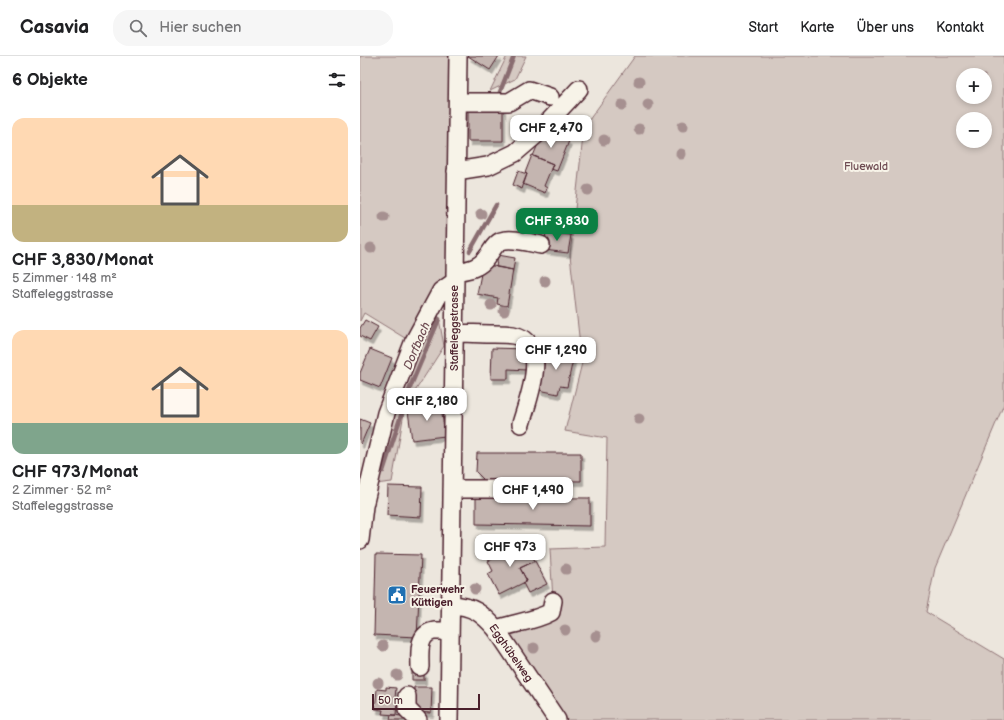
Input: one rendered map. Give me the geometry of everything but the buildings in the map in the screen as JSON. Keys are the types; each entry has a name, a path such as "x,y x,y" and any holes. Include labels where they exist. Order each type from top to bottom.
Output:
{"street":[{"name":"Staffeleggstrasse","path":"449,720 458,56"},
{"path":"458,102 509,102 529,90 550,97"},
{"path":"456,171 488,166 515,153 536,135 579,90"},
{"path":"360,540 364,506 386,413 413,343 441,291 454,277 480,264 487,258 493,247 501,241 508,240 541,244"},
{"path":"454,333 512,334 522,337 532,347 535,355 534,372 521,424"},
{"path":"452,489 498,489"},
{"path":"496,629 544,616 551,612 552,601"},
{"name":"Egghübelweg","path":"450,605 462,605 472,608 485,616 496,629 557,720"},
{"path":"420,667 420,643 424,637 432,631 450,631"},
{"path":"407,696 407,709 418,720"}],"green space":[{"path":"360,56 456,56 449,264 441,291 413,343 364,313 360,321"},
{"path":"507,56 526,56 515,79 490,91"},
{"name":"Fluewald","path":"635,56 1004,56 1004,404 935,568 926,612 1004,659 1004,720 557,720 496,629 544,616 553,601 550,549 605,547 607,438 565,431 582,363 570,255 584,127"},
{"path":"437,308 444,346 405,407 392,482 375,484 383,451 408,370"}],"waterway":[{"name":"Dorfbach","path":"498,97 514,56"},
{"name":"Dorfbach","path":"470,251 496,205"},
{"name":"Dorfbach","path":"383,471 411,385 439,319"}],"place":[{"name":"Feuerwehr Küttigen","path":"397,595"}]}
